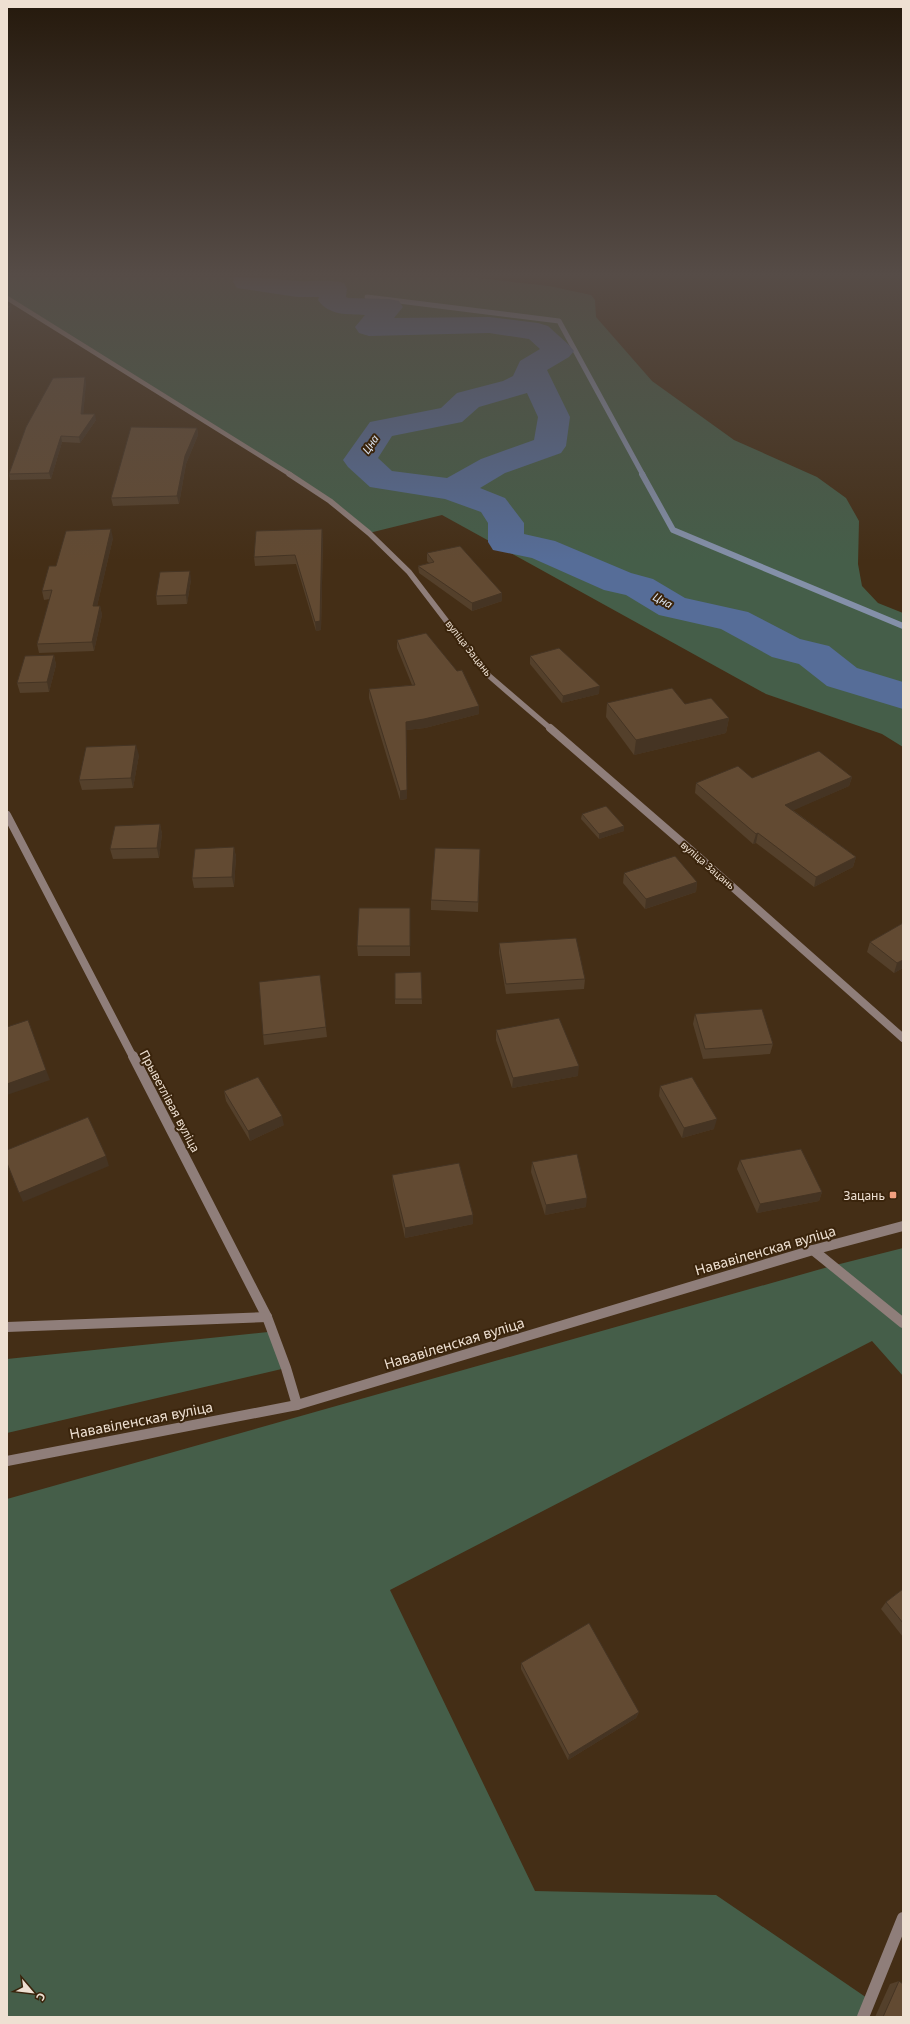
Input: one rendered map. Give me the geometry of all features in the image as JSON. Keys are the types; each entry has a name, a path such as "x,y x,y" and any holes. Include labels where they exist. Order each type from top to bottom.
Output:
{"street":[{"name":"вуліца Зацань","path":"125,371 330,501 408,572 487,674 692,851 903,1038"},
{"name":"Прыветлівая вуліца","path":"8,819 210,1204 267,1317 286,1368 297,1405"},
{"name":"Нававіленская вуліца","path":"7,1461 297,1405 813,1250 903,1226"},
{"path":"813,1250 903,1323"},
{"path":"7,1327 267,1317"},
{"path":"863,2017 903,1918"}],"green space":[{"path":"125,371 644,371 652,381 734,440 817,477 846,498 859,521 858,564 862,586 878,603 903,613 903,747 882,734 766,694 442,515 369,533 330,501"},
{"path":"903,1248 903,1376 872,1341 390,1590 535,1891 716,1895 870,2000 863,2017 7,2017 7,1499 828,1267"},
{"path":"268,1332 286,1368 7,1433 7,1359"}],"building":[{"path":"85,377 81,414 95,414 79,437 61,436 49,473 9,474 26,427 53,378"},
{"path":"131,427 197,428 185,456 177,496 111,498"},
{"path":"111,529 93,606 100,606 92,642 37,644 52,590 42,591 49,566 56,566 66,531"},
{"path":"322,529 320,621 315,622 295,555 254,557 256,531"},
{"path":"460,546 502,593 472,603 418,566 434,562 427,553"},
{"path":"190,571 186,595 156,596 160,572"},
{"path":"426,633 457,671 462,670 479,706 406,722 407,790 400,791 369,689 415,685 397,640"},
{"path":"559,648 600,686 563,696 530,656"},
{"path":"54,655 47,682 17,683 25,656"},
{"path":"672,688 685,704 711,698 729,718 636,740 607,703"},
{"path":"136,745 131,778 79,780 86,747"},
{"path":"819,751 852,777 785,805 856,857 816,877 758,833 756,834 696,783 738,766 752,778"},
{"path":"606,806 624,826 599,834 582,814"},
{"path":"160,824 157,848 110,849 115,826"},
{"path":"234,847 232,877 192,878 195,849"},
{"path":"435,848 480,849 478,902 431,900"},
{"path":"675,856 697,882 646,899 624,873"},
{"path":"359,908 410,908 410,946 357,946"},
{"path":"903,923 903,960 897,963 870,942"},
{"path":"576,938 585,979 506,984 499,943"},
{"path":"421,972 422,999 395,999 395,973"},
{"path":"320,975 326,1027 263,1035 259,982"},
{"path":"762,1009 773,1044 705,1049 695,1014"},
{"path":"559,1018 579,1066 513,1078 496,1030"},
{"path":"28,1020 46,1070 7,1084 7,1027"},
{"path":"258,1077 282,1116 248,1131 224,1091"},
{"path":"692,1077 717,1119 684,1128 660,1086"},
{"path":"88,1117 106,1156 19,1193 7,1163 7,1150"},
{"path":"801,1149 822,1192 760,1204 740,1160"},
{"path":"577,1154 587,1198 546,1205 532,1162"},
{"path":"459,1163 473,1215 405,1228 392,1175"},
{"path":"903,1589 903,1623 886,1602"},
{"path":"589,1623 639,1712 569,1755 521,1663"},
{"path":"899,1981 903,1984 903,2017 883,2017"}],"waterway":[{"name":"Цна","path":"452,489 382,480 360,460 381,429 451,415 468,400 514,388 526,381 529,371"},
{"path":"452,489 493,466 549,446 554,417 533,371"},
{"path":"587,371 643,475"},
{"path":"642,474 673,530 903,626"},
{"name":"Цна","path":"452,489 493,505 506,523 506,542 542,549 618,582 639,587 673,607 734,620 786,648 814,655 842,677 903,696"}],"place":[{"name":"Зацань","path":"893,1195"}]}
